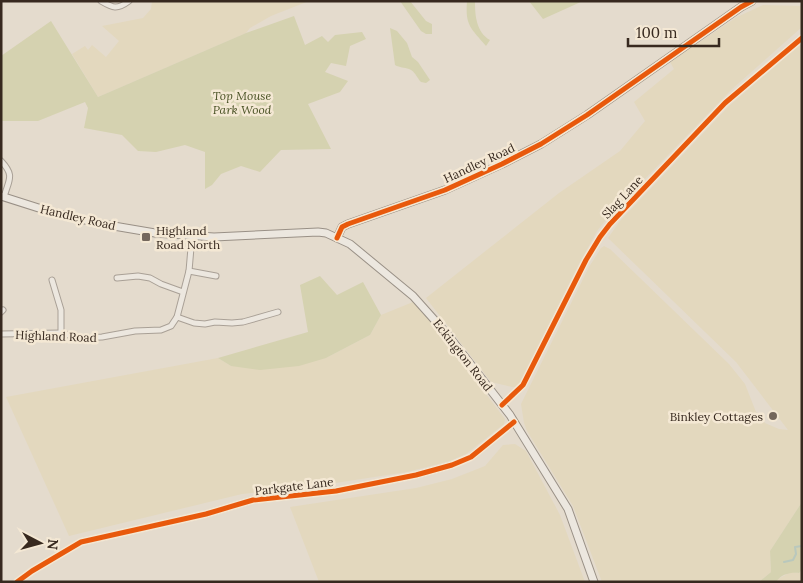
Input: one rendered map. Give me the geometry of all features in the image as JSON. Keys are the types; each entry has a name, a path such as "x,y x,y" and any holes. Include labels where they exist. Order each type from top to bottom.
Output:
{"main road":[{"name":"Handley Road","path":"3,196 48,211 102,224 155,233 192,236 262,236 308,231 326,233 337,238 342,227 348,224 445,190 526,152 624,89 752,1"},
{"name":"Eckington Road","path":"337,238 350,244 413,296 447,334 502,405 568,509 594,582"}],"street":[{"path":"101,1 115,8 121,7 129,1"},
{"name":"Slag Lane","path":"502,405 523,385 586,260 610,224 725,103 802,38"},
{"path":"1,161 10,170 10,177 3,196"},
{"path":"192,236 188,271 177,317 194,323 232,323 243,322 278,312"},
{"path":"188,271 216,276"},
{"path":"116,278 138,276 150,278 182,292"},
{"path":"52,280 61,310 61,333"},
{"name":"Highland Road","path":"1,334 61,333 81,338 102,337 135,331 161,330 171,326 177,317"},
{"name":"Parkgate Lane","path":"17,582 81,542 206,514 253,500 336,491 416,475 452,465 471,456 514,422"}],"shaded area":[{"path":"152,1 309,1 271,16 250,28 246,33 98,97 72,54 85,46 88,50 92,45 106,57 119,41 102,26 143,18 151,9"},
{"path":"763,5 802,6 802,27 731,90 608,217 597,231 579,264 517,388 491,382 426,298 559,193 620,151 645,121 634,102 674,69 670,62 737,17"},
{"path":"802,43 802,502 770,551 771,572 759,582 602,582 573,506 527,431 521,404 589,267 604,246 610,249 729,364 745,384 756,412 765,423 779,429 788,430 736,362 608,238 620,221 729,106"},
{"path":"413,302 427,316 505,419 504,424 466,454 450,461 407,472 303,488 242,494 69,536 6,397 218,358 231,366 326,358 370,335 381,315"},
{"path":"515,444 526,451 560,515 585,582 319,582 290,507 416,488 452,479 485,466 503,445"},
{"path":"802,570 802,582 776,582 791,572 799,573"}],"green space":[{"path":"400,1 410,1 426,21 432,24 432,34 426,34 421,31"},
{"path":"467,1 475,1 479,28 485,37 490,40 486,46 470,26 467,16"},
{"path":"529,1 583,1 543,19"},
{"name":"Top Mouse Park Wood","path":"294,16 305,45 322,36 328,42 335,35 362,32 366,39 350,46 346,66 331,63 325,72 348,81 340,92 308,104 331,149 281,150 260,172 241,166 221,174 212,185 205,189 205,152 185,145 156,152 138,151 122,135 84,128 88,108 85,102 38,121 1,121 1,56 51,21 98,97 246,33"},
{"path":"390,28 397,31 407,43 412,57 418,62 430,80 426,83 421,82 411,70 395,65"},
{"path":"320,276 337,295 363,282 381,315 370,335 326,358 299,366 260,370 231,366 218,358 308,332 300,285"},
{"path":"802,502 802,570 799,573 783,575 776,582 759,582 771,572 770,551"}],"waterway":[{"path":"784,562 793,560 796,554 795,547 802,546"}],"cycle path":[{"path":"337,238 342,227 348,224 445,190 541,144 587,115 752,1"},
{"path":"502,405 523,385 586,260 610,224 725,103 802,38"},
{"path":"17,582 81,542 206,514 253,500 336,491 416,475 452,465 471,457 514,422"}],"place":[{"name":"Highland Road North","path":"146,237"},
{"name":"Binkley Cottages","path":"773,416"}]}
